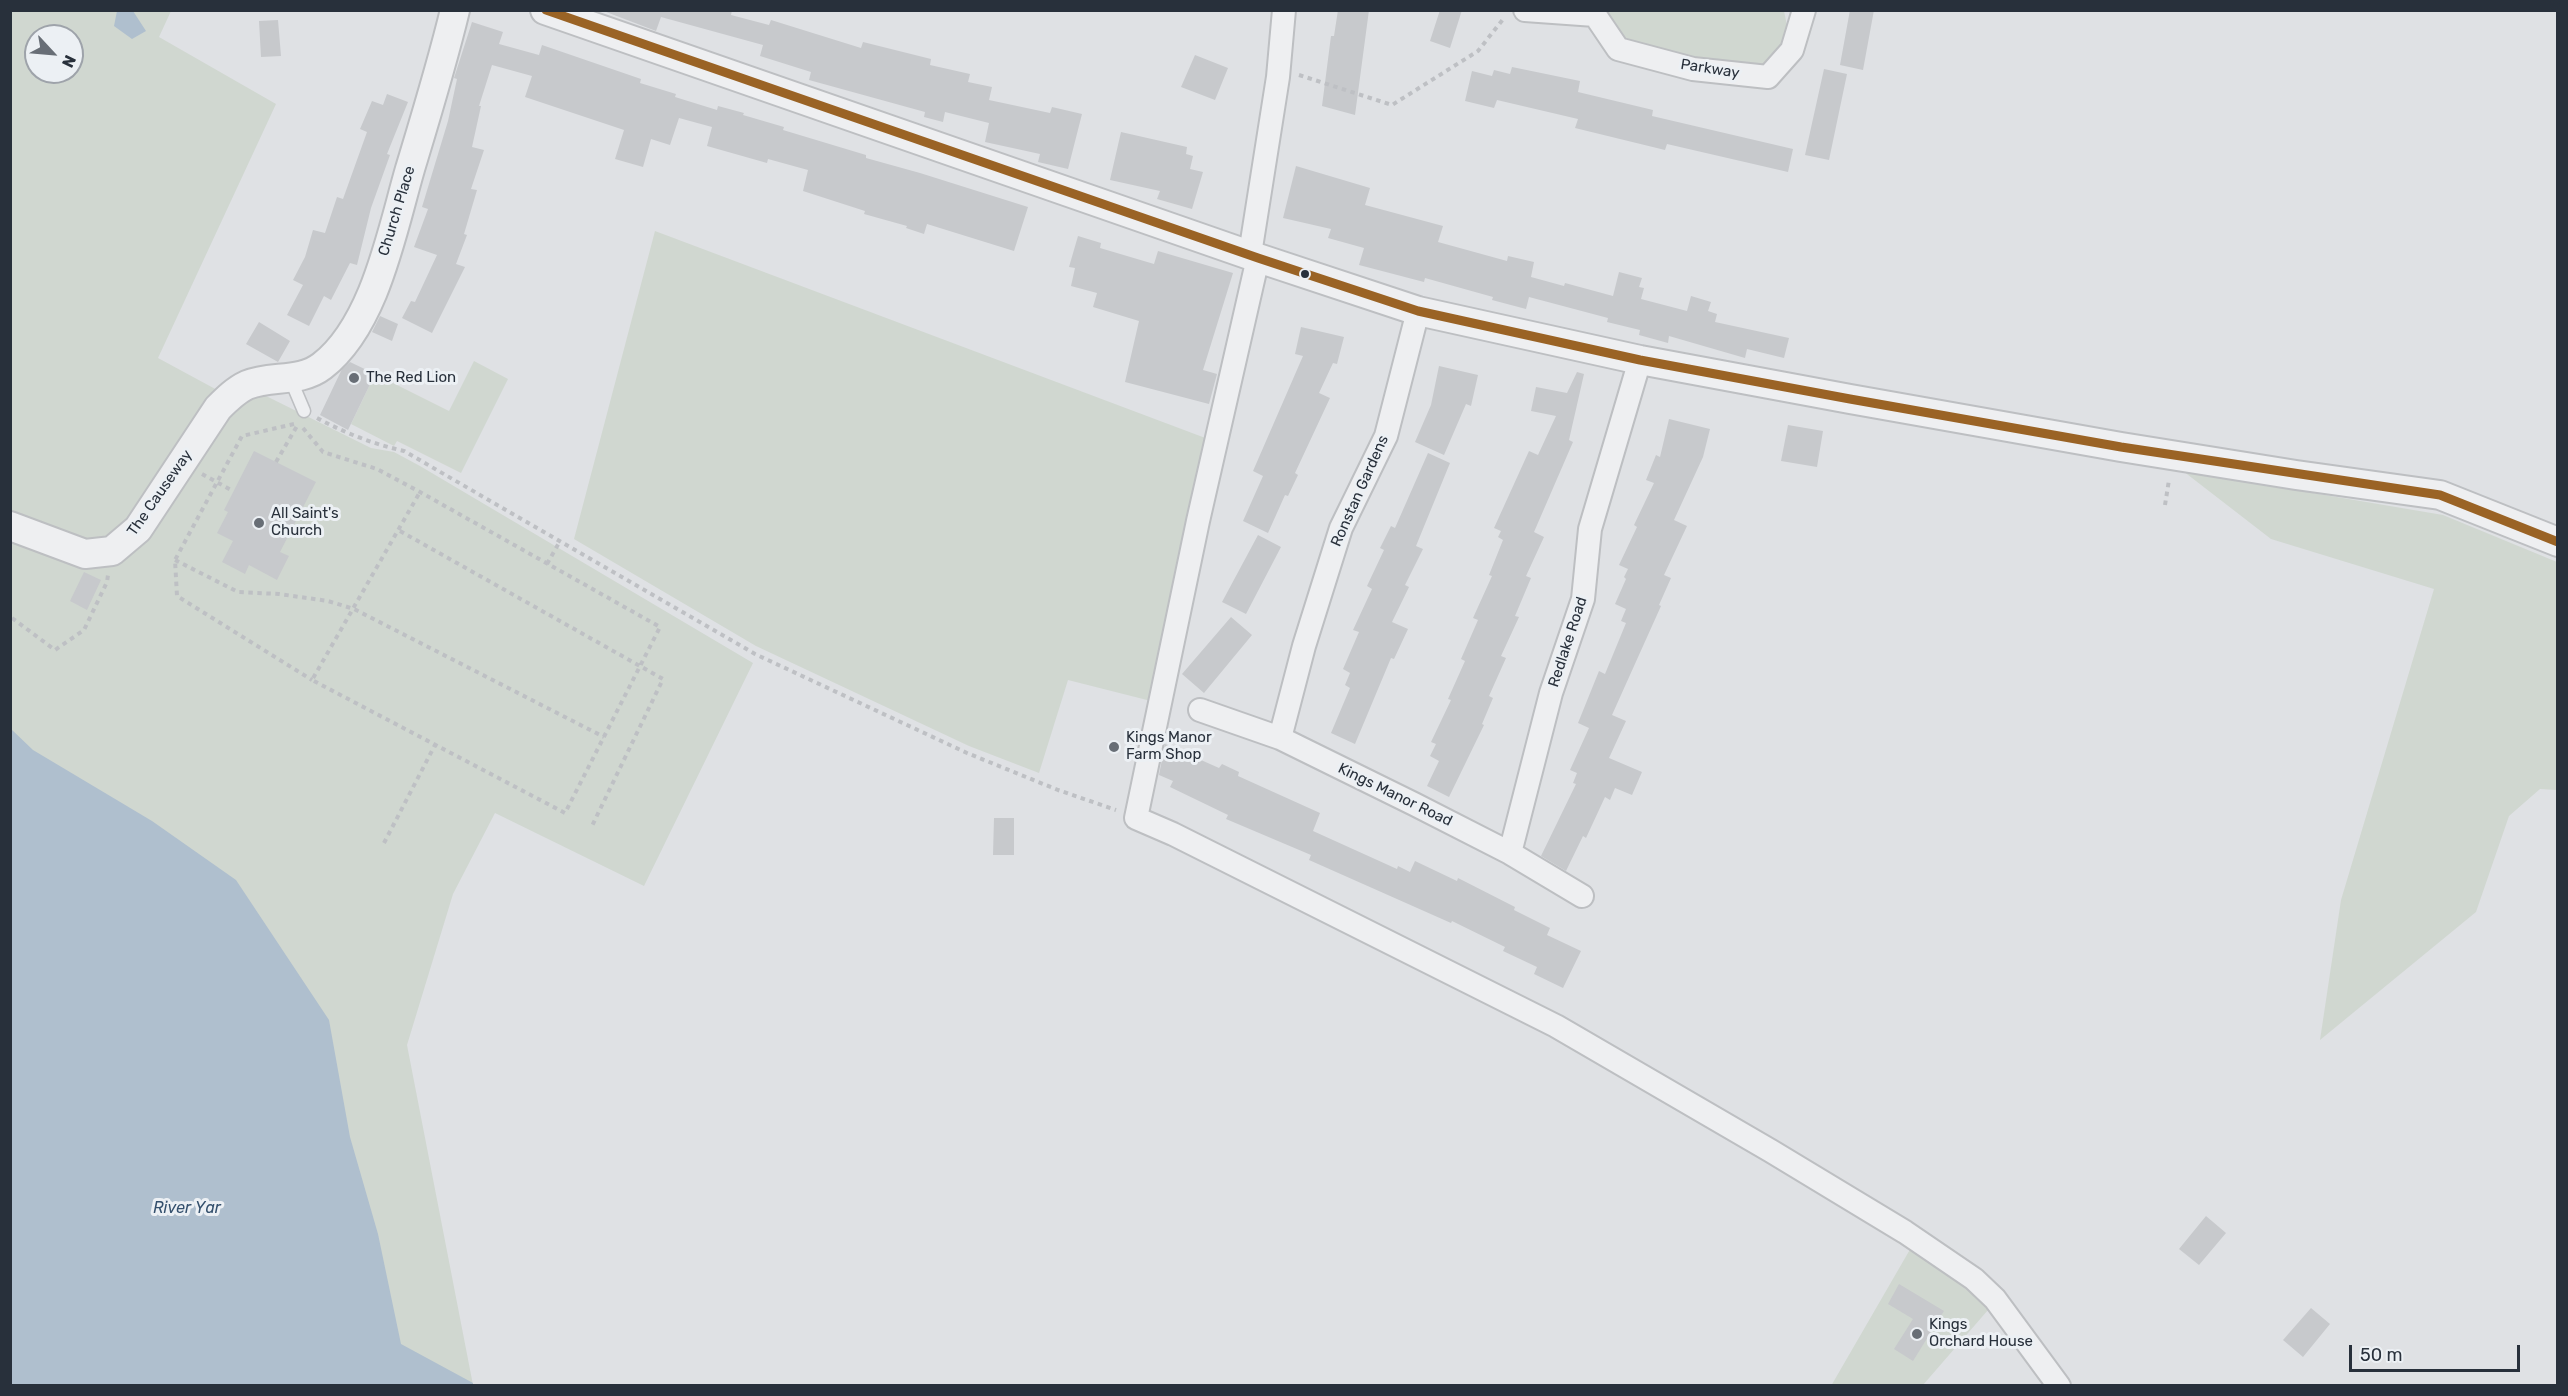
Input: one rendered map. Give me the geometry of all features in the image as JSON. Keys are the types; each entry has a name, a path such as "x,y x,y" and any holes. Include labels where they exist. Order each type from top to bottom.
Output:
{"street":[{"name":"Church Place","path":"290,378 321,367 346,339 371,295 440,70 455,10"},
{"path":"545,10 1418,311 1640,360 2132,449 2440,495 2558,542"},
{"path":"1284,10 1278,76 1254,256 1136,818 1183,839 1556,1026 1896,1226 1974,1279 1995,1299 2060,1386"},
{"name":"Parkway","path":"1525,10 1597,13 1618,49 1693,69 1768,77 1792,50 1804,10"},
{"name":"Ronstan Gardens","path":"1280,738 1304,646 1341,528 1386,436 1418,311"},
{"name":"Redlake Road","path":"1510,853 1551,693 1583,599 1590,529 1640,360"},
{"name":"The Causeway","path":"112,551 138,529 218,408 234,393 248,385 272,379 290,378"},
{"path":"10,526 85,554 112,551"},
{"name":"Kings Manor Road","path":"1200,710 1280,738 1510,853 1582,896"}],"lane":[{"path":"290,378 301,417"}],"path":[{"path":"1278,76 1304,74 1392,105 1478,51 1509,10"},
{"path":"301,417 323,452 377,469 660,627 565,813 312,680 177,596 175,560 215,482 242,436 301,417 377,445 404,451 755,654 967,753 1058,790 1136,818"},
{"path":"276,462 301,417"},
{"path":"197,471 233,491"},
{"path":"312,680 400,531 420,492"},
{"path":"400,531 663,679 591,828"},
{"path":"547,564 560,541"},
{"path":"12,618 55,650 84,630 107,582 112,551"},
{"path":"175,560 238,592 279,594 328,601 354,609 603,736"},
{"path":"384,843 435,744"}],"shaded area":[{"path":"1599,10 1784,11 1792,50 1768,77 1618,49"},
{"path":"10,11 171,11 159,37 276,104 158,358 219,391 115,538 84,544 11,517"},
{"path":"655,231 1208,439 1151,701 1068,680 1039,773 969,746 756,646 574,539"},
{"path":"474,361 508,379 461,473 397,441 394,446 351,424 375,374 449,411"},
{"path":"258,392 371,448 394,452 420,466 753,663 644,886 495,813 453,894 407,1045 473,1385 260,1385 11,983 10,535 110,562 229,407"},
{"path":"2183,471 2443,515 2557,562 2557,790 2540,789 2509,816 2476,912 2320,1040 2341,900 2434,589 2271,539"},
{"path":"1912,1246 1967,1285 1988,1310 1923,1385 1831,1386"}],"water":[{"path":"117,11 133,11 146,31 132,39 114,26"},
{"name":"River Yar","path":"11,729 33,750 152,821 236,880 329,1020 350,1137 378,1234 401,1344 473,1385 11,1385"}],"building":[{"path":"601,10 732,10 731,15 769,25 771,20 861,48 863,42 931,59 930,65 970,74 968,82 992,87 989,100 1050,113 1052,107 1082,114 1068,169 1038,162 1040,154 985,142 989,123 945,112 943,122 924,117 925,112 809,80 811,72 760,56 763,45 661,17 656,31"},
{"path":"1338,10 1369,10 1355,115 1322,106 1331,36 1334,36"},
{"path":"1440,10 1462,10 1450,48 1430,41"},
{"path":"1850,10 1874,10 1863,70 1840,65"},
{"path":"278,20 281,56 261,57 259,21"},
{"path":"472,22 503,32 499,44 539,55 542,45 641,79 640,83 676,94 675,97 717,110 718,106 744,113 743,115 784,127 783,130 866,155 866,158 1028,207 1014,251 927,224 924,234 906,228 907,226 864,214 865,211 803,191 808,170 768,159 767,163 707,146 712,127 679,118 670,145 651,139 643,167 615,159 624,130 525,97 532,76 492,65 479,106 481,106 472,147 484,150 471,189 477,190 464,234 467,235 456,264 465,267 432,333 402,318 411,301 415,302 437,255 414,247 428,209 422,207 448,121 457,79 454,78"},
{"path":"1195,55 1228,68 1215,100 1181,87"},
{"path":"1512,67 1580,81 1578,92 1653,110 1652,116 1793,149 1788,172 1667,144 1665,150 1575,128 1578,119 1497,100 1494,108 1465,101 1472,71 1492,76 1494,70 1510,74"},
{"path":"1824,69 1847,74 1829,160 1805,155"},
{"path":"387,94 408,102 387,154 390,155 371,208 357,265 350,263 331,300 324,296 309,326 287,315 303,285 293,280 305,257 313,230 325,233 337,197 343,199 367,132 360,129 372,101 383,105"},
{"path":"1121,132 1187,147 1186,154 1193,156 1190,169 1203,172 1192,209 1157,199 1160,191 1110,180"},
{"path":"1296,166 1370,188 1365,205 1443,226 1438,242 1507,261 1508,256 1534,262 1531,277 1564,286 1565,283 1613,296 1619,272 1642,278 1639,287 1644,288 1641,299 1687,311 1691,296 1711,302 1708,311 1717,314 1715,322 1789,338 1784,358 1747,349 1745,358 1669,336 1668,343 1639,335 1640,330 1607,322 1608,318 1529,297 1526,309 1425,278 1424,282 1359,265 1364,248 1328,238 1331,229 1283,218"},
{"path":"1078,236 1101,243 1100,248 1154,264 1158,251 1233,273 1203,370 1217,374 1209,404 1125,382 1139,321 1093,307 1097,293 1071,286 1075,268 1069,267"},
{"path":"380,316 398,324 392,341 372,332"},
{"path":"259,322 290,341 278,362 246,344"},
{"path":"1301,327 1344,337 1337,364 1333,363 1319,393 1330,398 1295,473 1298,475 1288,496 1285,495 1268,533 1243,521 1263,476 1253,471 1303,356 1295,354"},
{"path":"350,362 375,374 348,430 320,415 342,369"},
{"path":"1439,366 1478,375 1471,406 1466,404 1444,455 1415,442 1431,405"},
{"path":"1577,372 1584,374 1569,440 1573,442 1534,532 1544,537 1526,576 1531,578 1515,616 1519,617 1501,656 1506,658 1489,696 1493,698 1482,724 1484,725 1449,797 1427,786 1439,761 1430,756 1436,744 1431,742 1451,700 1448,699 1465,661 1461,659 1478,620 1473,618 1492,576 1489,575 1503,540 1498,537 1501,531 1494,528 1529,451 1538,455 1556,416 1531,411 1536,387 1567,393"},
{"path":"1669,419 1710,429 1703,457 1674,520 1687,526 1664,575 1671,578 1659,605 1661,606 1612,715 1626,721 1609,758 1642,772 1632,795 1615,788 1610,800 1605,797 1586,838 1583,836 1566,871 1541,856 1576,784 1573,783 1577,773 1570,770 1589,728 1578,723 1599,671 1605,674 1626,623 1621,621 1626,609 1615,604 1628,569 1619,565 1637,527 1634,525 1654,483 1646,480 1656,455 1660,457"},
{"path":"1788,425 1823,431 1817,467 1781,461"},
{"name":"All Saint's Church","path":"254,451 316,482 280,552 289,556 277,580 249,565 245,574 222,562 233,541 217,533 228,512 224,510"},
{"path":"1428,453 1450,463 1416,546 1423,549 1405,585 1409,587 1392,622 1408,629 1394,659 1391,658 1355,744 1331,733 1350,688 1345,685 1350,673 1343,669 1359,632 1353,630 1372,589 1367,586 1384,550 1380,548 1391,526 1395,528"},
{"path":"1258,535 1281,547 1246,614 1222,602"},
{"path":"84,572 101,580 87,610 70,601"},
{"path":"1231,617 1252,635 1204,693 1182,674"},
{"path":"1165,744 1219,768 1222,764 1239,772 1238,776 1320,813 1313,831 1397,869 1398,866 1410,872 1415,861 1457,881 1458,878 1550,928 1547,935 1581,951 1563,988 1534,974 1537,967 1503,951 1505,947 1452,921 1451,923 1309,860 1311,855 1226,819 1228,815 1170,787 1173,781 1159,775"},
{"path":"994,818 1014,818 1014,855 993,855"},
{"path":"2206,1216 2226,1233 2199,1265 2179,1249"},
{"name":"Kings Orchard House","path":"1899,1284 1944,1311 1913,1361 1894,1349 1913,1319 1888,1304"},
{"path":"2311,1308 2330,1324 2303,1357 2283,1340"}],"transit line":[{"path":"546,10 1258,258 1418,311 1640,360 1850,399 2121,447 2440,495 2558,542"}],"place":[{"name":"The Red Lion","path":"354,378"},
{"name":"All Saint's Church","path":"259,523"},
{"name":"Kings Manor Farm Shop","path":"1114,747"},
{"name":"Kings Orchard House","path":"1917,1334"}]}
